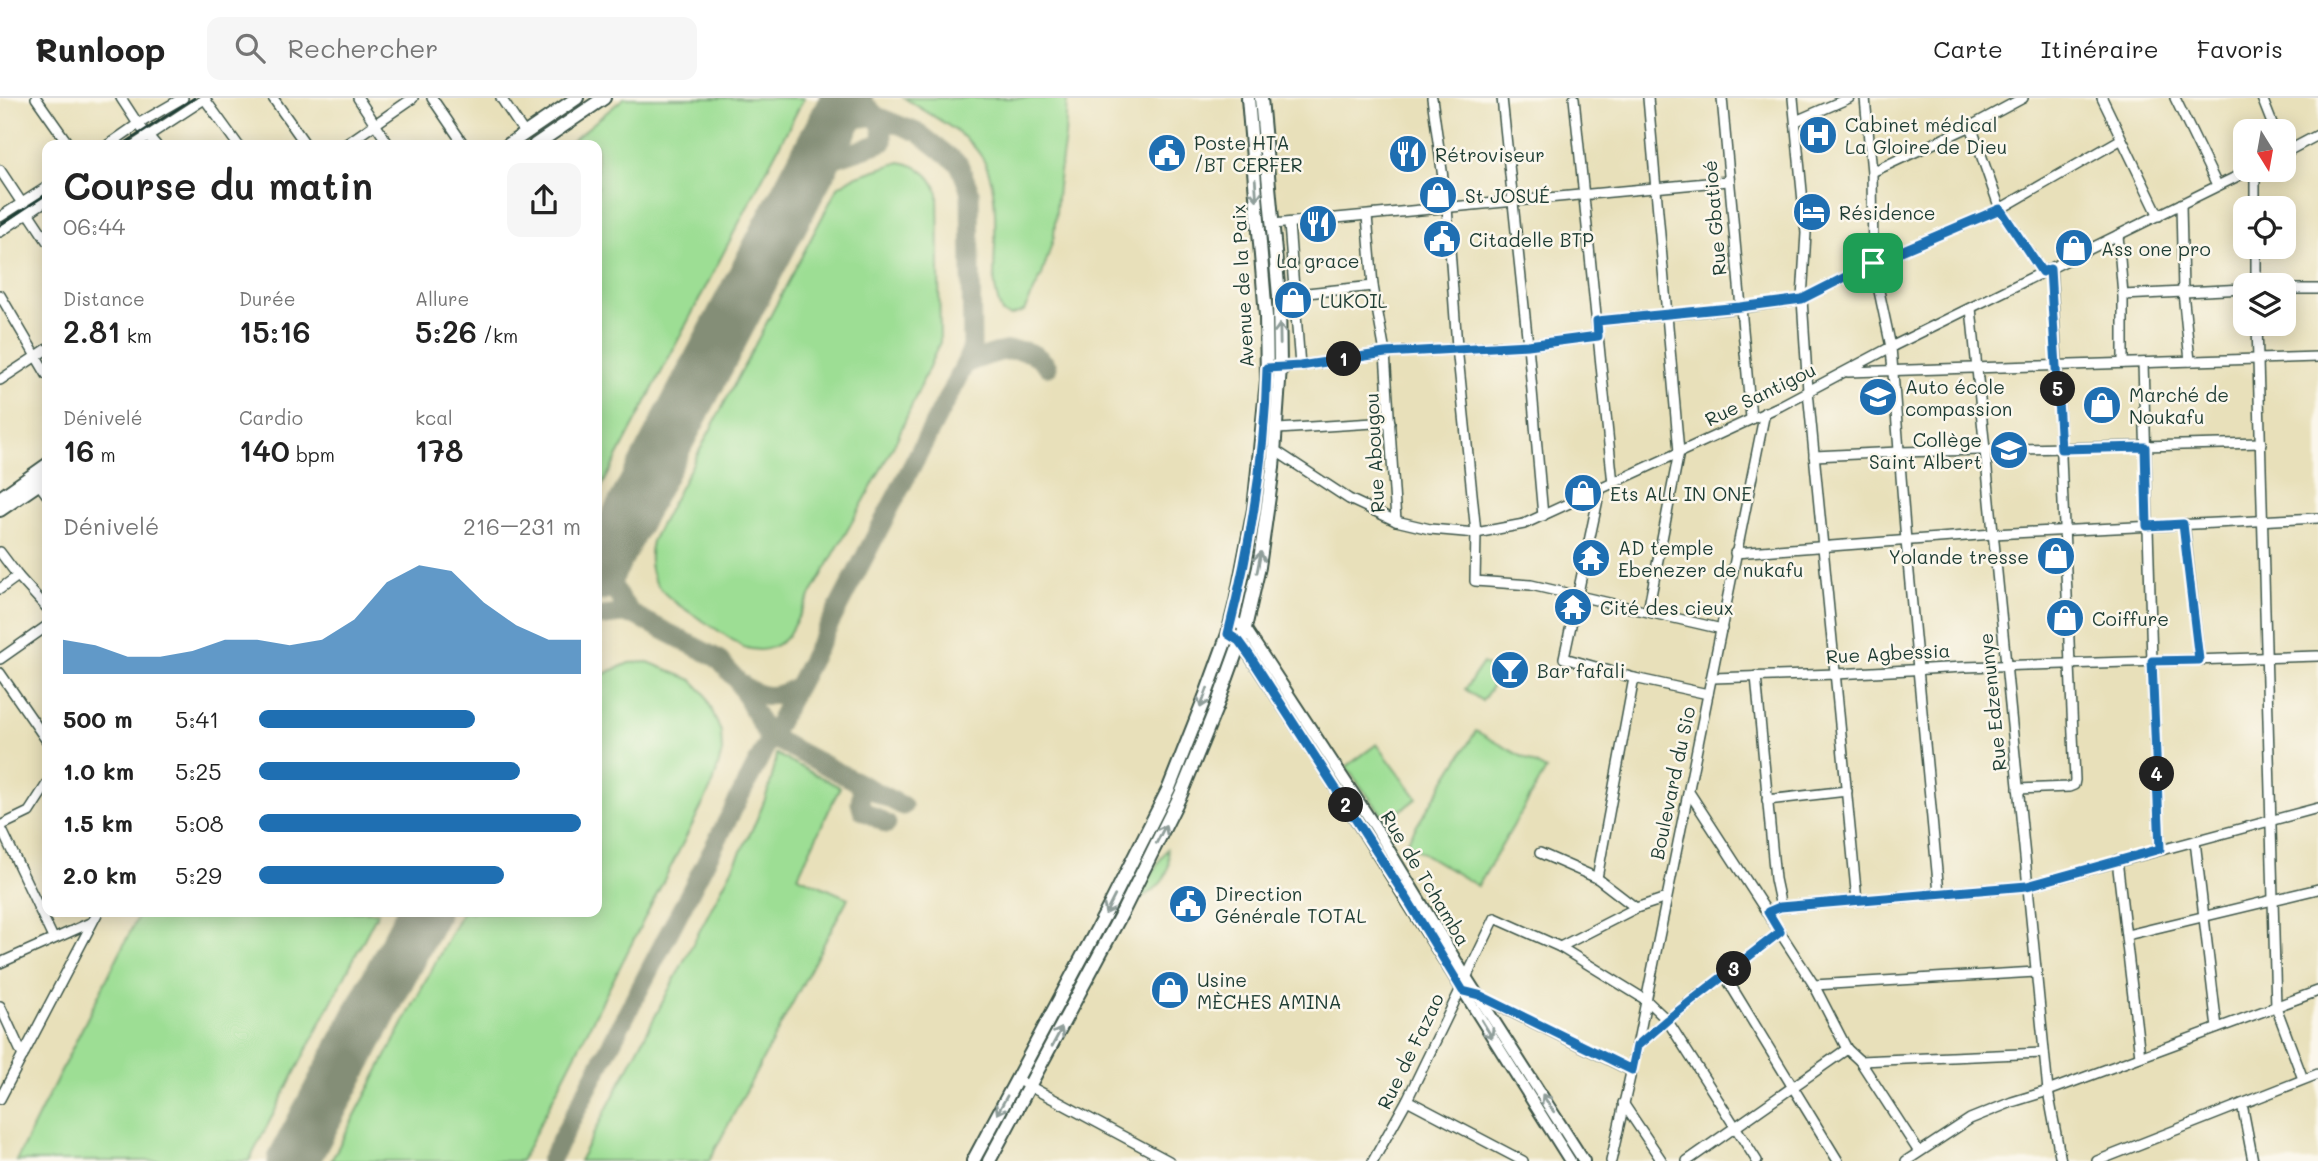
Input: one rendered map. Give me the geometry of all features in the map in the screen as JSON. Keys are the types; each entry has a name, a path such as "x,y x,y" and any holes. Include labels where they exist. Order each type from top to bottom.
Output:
{"main road":[{"path":"516,140 577,98"},
{"path":"542,140 604,98"},
{"name":"Avenue de la Paix","path":"973,1161 1157,812 1180,763 1228,634 1254,509 1267,368 1265,306 1248,98"},
{"path":"989,1161 1124,909 1181,794 1245,628 1259,568 1276,451 1280,367 1279,296 1261,98"},
{"path":"0,498 40,479"},
{"path":"0,510 40,479"}],"street":[{"path":"36,98 65,140"},
{"path":"121,98 152,140"},
{"path":"115,140 183,98"},
{"path":"142,140 205,98 234,140"},
{"path":"273,98 302,140"},
{"path":"358,98 385,140"},
{"path":"352,140 413,98"},
{"path":"432,98 461,140"},
{"path":"501,98 525,134"},
{"path":"1432,98 1447,207 1457,347 1476,533 1475,581 1531,585 1722,629"},
{"path":"1502,98 1543,516"},
{"path":"1574,98 1613,484"},
{"path":"1648,98 1679,452 1648,611"},
{"name":"Rue Gbatioé","path":"1721,98 1751,418"},
{"path":"1793,98 1806,233 1802,299 1808,391 1857,901"},
{"path":"1796,121 1849,98"},
{"path":"1865,98 1872,173 1873,263 1891,347 1939,893"},
{"path":"1872,173 2023,98"},
{"path":"2102,98 2159,216"},
{"path":"2175,98 2217,185"},
{"path":"2263,98 2271,119"},
{"path":"1971,126 2000,209 2046,271 2057,364 2074,785 2018,789"},
{"path":"2296,147 2318,135"},
{"path":"1597,321 1802,299 1873,263 2000,209 2120,139"},
{"path":"0,170 42,233"},
{"name":"Rue Santigou","path":"1276,451 1349,499 1396,521 1439,530 1476,533 1514,526 1600,491 1765,412 2233,178"},
{"path":"1273,224 1728,181"},
{"path":"0,217 42,190"},
{"path":"0,232 42,203"},
{"path":"2181,204 2183,292 2190,362"},
{"name":"Rue Abougou","path":"1367,216 1373,286 1385,353 1396,521"},
{"path":"1289,224 1300,366"},
{"path":"2118,235 2123,295 2123,363"},
{"path":"1279,296 1373,286"},
{"path":"2296,289 2318,289"},
{"path":"2123,295 2233,290"},
{"path":"0,295 42,368"},
{"name":"Rue Edzenunye","path":"1970,308 2048,1091 2061,1161"},
{"path":"1267,368 1300,366 1385,353 1528,345 1598,336"},
{"path":"2258,336 2276,1007 2303,1079"},
{"path":"0,380 42,353"},
{"path":"1846,372 2318,357"},
{"path":"2143,363 2160,849"},
{"name":"Boulevard du Sio","path":"1611,1161 1713,678 1735,553 1765,412"},
{"path":"1278,429 1390,422"},
{"path":"1814,456 2261,443"},
{"path":"1600,491 1564,659 1708,694"},
{"path":"1735,553 1993,534 2318,518"},
{"path":"2183,524 2199,660"},
{"path":"0,552 42,602"},
{"path":"0,589 18,576"},
{"name":"Rue de Tchamba","path":"1231,619 1245,628 1374,825 1466,977 1584,1161"},
{"path":"0,659 42,630"},
{"name":"Rue de Tchamba","path":"1228,634 1239,641 1317,758 1570,1161"},
{"name":"Rue Agbessia","path":"1713,678 2006,665 2318,656"},
{"path":"0,673 42,734"},
{"path":"1756,676 1780,907"},
{"path":"1597,878 1634,678"},
{"path":"1768,800 1847,791"},
{"path":"42,792 29,812 0,826 42,915"},
{"path":"1689,792 1814,985 1847,1049 1860,1061 1919,1152"},
{"path":"1768,912 1780,907 2027,886 2318,808"},
{"path":"2195,841 2217,1028"},
{"path":"1540,853 1597,878 1636,908"},
{"path":"2117,860 2140,1055"},
{"path":"2127,935 2318,888"},
{"path":"1560,947 1636,908 1666,898"},
{"path":"43,917 53,938"},
{"path":"0,1099 95,917"},
{"name":"Rue de Fazao","path":"1373,1161 1408,1100 1495,918 1560,947"},
{"path":"0,963 92,922"},
{"path":"1637,1046 1780,932"},
{"path":"1560,947 1646,1000 1667,1020 1757,1161"},
{"path":"1814,985 2036,972"},
{"path":"1725,976 1838,1161"},
{"path":"1461,990 1479,995 1632,1070"},
{"path":"1906,1161 1970,1119 2318,991"},
{"path":"0,1006 23,1056"},
{"path":"1687,1161 1847,1049"},
{"path":"1860,1061 2044,1052"},
{"path":"2097,1161 2318,1074"},
{"path":"1016,1079 1170,1161"},
{"path":"1408,1100 1523,1161"},
{"path":"1623,1103 1662,1161"},
{"path":"2242,1104 2253,1161"}],"green space":[{"path":"624,98 804,98 602,486 602,140 573,140"},
{"path":"904,98 1067,98 1054,236 1042,275 1024,311 1010,316 1002,313 999,303 994,279 993,188 979,153 967,139"},
{"path":"900,162 924,172 938,193 940,342 897,439 787,637 766,649 743,647 675,603 659,587 650,568 652,541 838,187 854,177"},
{"path":"648,662 692,680 705,694 721,732 722,752 713,784 521,1161 331,1161 459,917 602,917 602,675 629,663"},
{"path":"1483,663 1500,675 1482,701 1465,689"},
{"path":"1476,731 1546,770 1478,886 1406,843"},
{"path":"1377,744 1417,798 1387,821 1346,767"},
{"path":"776,754 840,787 798,876 848,898 709,1161 579,1161 752,829 768,790"},
{"path":"1167,849 1168,867 1162,881 1151,892 1135,900"},
{"path":"138,917 375,917 249,1161 16,1161"}],"taxiway":[{"path":"804,180 824,162 883,142 881,126 868,107 845,102"},
{"path":"550,1161 972,347 970,192 959,164 919,133 877,116 847,120 824,142"},
{"path":"965,364 998,352 1020,350 1040,358 1048,367"},
{"path":"602,616 634,615 618,595 611,576 610,566 619,532"},
{"path":"634,615 717,658 737,680 767,735 903,806"},
{"path":"741,683 754,692 767,695 781,694 795,687"},
{"path":"858,783 862,791 862,810 887,824"}],"runway":[{"path":"602,566 847,98"},
{"path":"293,1161 420,917"}],"railway":[{"path":"130,140 194,98"},
{"path":"0,225 42,197"}],"place":[{"name":"Cabinet médical La Gloire de Dieu","path":"1818,135"},
{"name":"Poste HTA /BT CERFER","path":"1167,153"},
{"name":"Rétroviseur","path":"1408,154"},
{"name":"St JOSUÉ","path":"1438,195"},
{"name":"Résidence","path":"1812,212"},
{"name":"La grace","path":"1318,224"},
{"name":"Citadelle BTP","path":"1442,239"},
{"name":"Ass one pro","path":"2074,248"},
{"name":"LUKOIL","path":"1293,300"},
{"name":"Auto école compassion","path":"1878,397"},
{"name":"Marché de Noukafu","path":"2102,405"},
{"name":"Collège Saint Albert","path":"2009,450"},
{"name":"Ets ALL IN ONE","path":"1583,493"},
{"name":"Yolande tresse","path":"2056,556"},
{"name":"AD temple Ebenezer de nukafu","path":"1591,558"},
{"name":"Cité des cieux","path":"1573,607"},
{"name":"Coiffure","path":"2065,618"},
{"name":"Bar fafali","path":"1510,670"},
{"name":"Direction Générale TOTAL","path":"1188,904"},
{"name":"Usine MÈCHES AMINA","path":"1170,990"}],"route":[{"path":"2000,209 2042,272 2050,269 2061,449 2145,447 2147,526 2183,524 2199,660 2152,661 2160,849 2027,886 1780,907 1768,912 1780,932 1637,1046 1632,1070 1460,988 1317,758 1250,656 1239,641 1228,634 1254,509 1267,368 1300,366 1385,353 1528,345 1598,336 1597,321 1802,299 1873,263 2000,209"}]}
